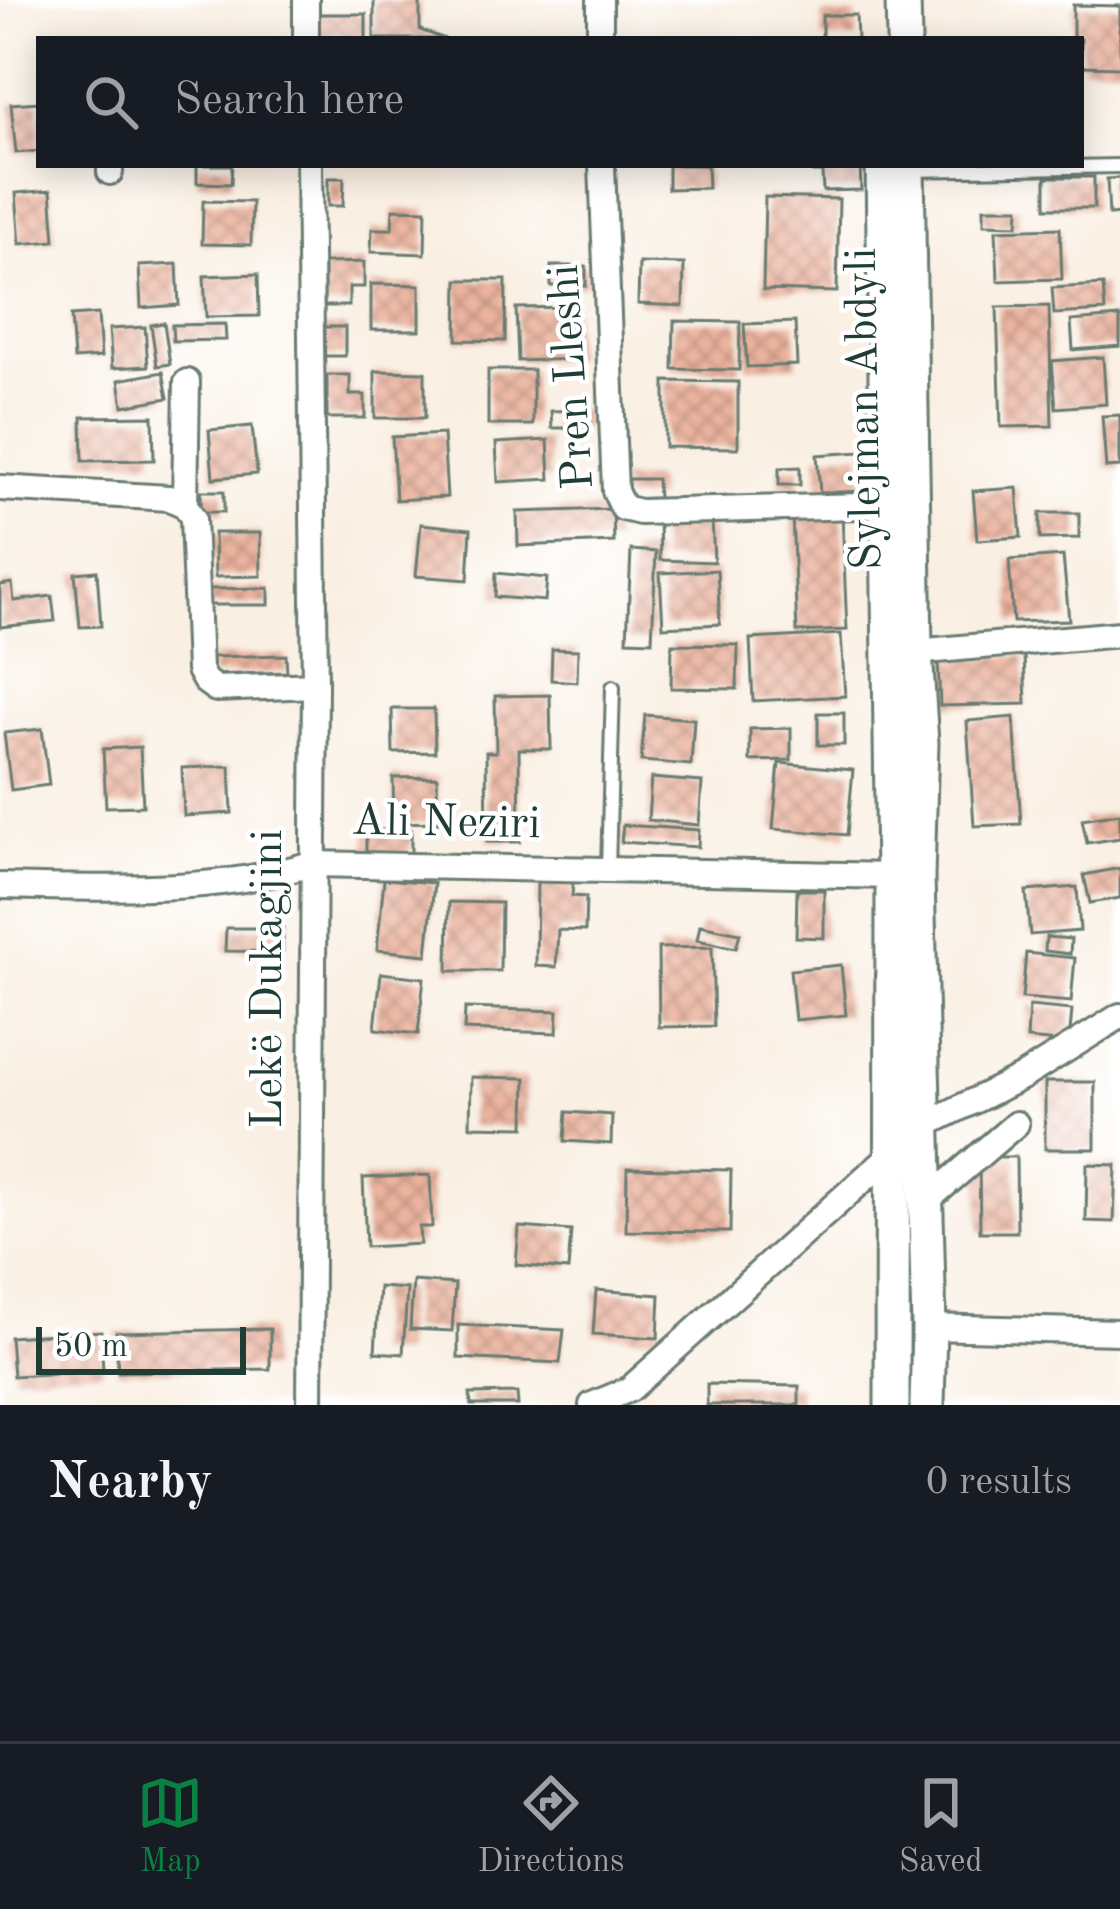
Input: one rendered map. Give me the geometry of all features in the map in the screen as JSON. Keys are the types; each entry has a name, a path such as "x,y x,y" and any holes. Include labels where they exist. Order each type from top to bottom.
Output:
{"main road":[{"path":"881,0 882,36"},
{"path":"903,0 904,36"},
{"name":"Sylejman Abdyli","path":"899,168 901,505 921,743 917,877 927,1405"},
{"path":"892,1405 892,876 901,505"}],"street":[{"path":"306,0 306,36"},
{"path":"600,0 600,36"},
{"name":"Lekë Dukagjini","path":"309,168 315,685 310,1405"},
{"name":"Pren Lleshi","path":"602,168 615,490 623,508 640,512 901,505"},
{"path":"187,382 185,505 193,518 199,670 216,688 315,685"},
{"path":"0,488 170,498 185,505"},
{"path":"915,652 1120,634"},
{"name":"Ali Neziri","path":"0,886 123,888 267,878 311,864 892,876"},
{"path":"592,1405 630,1389 923,1126 1022,1077 1120,1016"},
{"path":"925,1202 1016,1124"},
{"path":"929,1327 1120,1331"}],"lane":[{"path":"1084,166 1120,166"},
{"path":"608,868 614,687"}],"building":[{"path":"374,0 420,0 420,30 437,36 374,36"},
{"path":"1073,5 1120,6 1120,67 1084,66 1084,36 1073,36"},
{"path":"315,14 366,14 366,36 316,36"},
{"path":"822,15 856,15 857,36 822,36"},
{"path":"36,102 36,151 16,153 11,104"},
{"path":"197,168 232,168 231,184 197,183"},
{"path":"668,168 707,168 708,188 668,189"},
{"path":"813,168 860,168 861,190 823,191 822,172 813,172"},
{"path":"1046,177 1094,177 1094,208 1046,208"},
{"path":"328,178 344,178 343,206 328,206"},
{"path":"1120,178 1120,214 1109,215 1107,179"},
{"path":"51,190 55,241 20,244 16,193"},
{"path":"765,197 839,199 837,292 763,290"},
{"path":"203,201 252,202 251,245 202,244"},
{"path":"984,208 1019,208 1018,225 984,224"},
{"path":"393,209 426,210 425,254 371,252 372,229 392,229"},
{"path":"1060,228 1062,279 998,281 996,230"},
{"path":"364,262 364,287 349,287 349,306 324,306 324,263"},
{"path":"639,263 684,264 683,306 638,304"},
{"path":"177,264 179,305 141,308 139,266"},
{"path":"551,266 586,266 586,286 551,286"},
{"path":"258,274 259,316 206,317 204,276"},
{"path":"458,280 506,280 505,341 457,340"},
{"path":"371,284 420,285 420,330 371,330"},
{"path":"1103,285 1105,311 1054,314 1052,288"},
{"path":"1049,306 1052,426 1001,427 997,307"},
{"path":"573,307 575,359 518,361 516,308"},
{"path":"98,314 101,357 74,359 71,316"},
{"path":"1120,317 1120,346 1073,350 1071,321"},
{"path":"674,321 740,322 739,370 673,369"},
{"path":"795,322 797,365 747,367 744,324"},
{"path":"164,323 170,364 157,366 151,325"},
{"path":"225,324 226,340 173,341 172,325"},
{"path":"145,327 148,366 112,368 109,329"},
{"path":"321,327 345,327 345,356 322,356"},
{"path":"1103,357 1106,404 1056,408 1052,361"},
{"path":"488,370 533,370 533,425 488,425"},
{"path":"375,371 425,372 425,418 375,418"},
{"path":"163,372 168,398 123,406 119,380"},
{"path":"327,375 350,375 350,395 365,395 365,418 327,418"},
{"path":"665,381 738,382 738,448 665,447"},
{"path":"585,410 586,428 552,428 551,411"},
{"path":"1120,415 1120,467 1106,468 1102,416"},
{"path":"153,416 154,460 83,461 82,417"},
{"path":"252,426 257,474 213,478 209,430"},
{"path":"443,434 447,497 396,500 392,437"},
{"path":"548,440 550,479 498,482 496,443"},
{"path":"860,452 862,491 820,493 817,455"},
{"path":"800,467 800,485 779,485 779,468"},
{"path":"622,479 657,479 658,498 623,499"},
{"path":"1017,488 1021,537 977,540 973,491"},
{"path":"201,491 224,491 224,512 201,512"},
{"path":"613,509 614,542 518,546 517,512"},
{"path":"1040,513 1079,513 1079,538 1040,539"},
{"path":"842,514 847,630 797,632 792,515"},
{"path":"659,518 712,518 714,562 660,560"},
{"path":"421,524 471,529 468,580 416,576"},
{"path":"214,533 260,533 261,576 215,577"},
{"path":"631,550 656,552 652,641 627,640"},
{"path":"1063,556 1069,620 1013,622 1009,560"},
{"path":"717,570 720,624 663,627 660,573"},
{"path":"97,571 101,626 80,627 75,573"},
{"path":"496,573 547,578 545,601 495,597"},
{"path":"12,583 14,601 52,596 55,621 0,627 0,585"},
{"path":"269,588 269,605 209,605 209,589"},
{"path":"841,634 845,696 753,701 750,639"},
{"path":"672,644 738,645 737,689 671,688"},
{"path":"552,649 578,650 577,682 551,680"},
{"path":"286,655 287,672 213,675 212,657"},
{"path":"1024,656 1026,704 940,706 938,659"},
{"path":"550,695 551,749 519,749 520,842 487,842 486,752 496,752 495,696"},
{"path":"392,709 434,709 435,752 393,753"},
{"path":"818,713 844,713 844,745 818,745"},
{"path":"645,715 694,719 691,765 641,761"},
{"path":"1014,717 1021,824 974,826 967,721"},
{"path":"791,728 791,760 750,761 750,729"},
{"path":"42,729 49,785 11,790 4,733"},
{"path":"140,747 143,806 106,807 103,749"},
{"path":"779,763 853,770 847,835 773,829"},
{"path":"230,766 232,813 184,816 182,768"},
{"path":"437,777 438,822 394,823 393,778"},
{"path":"651,778 702,782 699,825 648,820"},
{"path":"1120,813 1120,838 1087,843 1082,819"},
{"path":"623,825 699,830 698,847 621,842"},
{"path":"366,830 411,830 411,853 366,854"},
{"path":"1120,868 1120,898 1090,903 1084,875"},
{"path":"384,879 434,883 427,955 377,950"},
{"path":"537,881 573,882 572,896 586,897 585,931 558,930 556,967 536,966"},
{"path":"1077,887 1080,931 1030,935 1026,891"},
{"path":"797,890 824,890 824,938 796,937"},
{"path":"449,902 501,903 500,971 448,971"},
{"path":"700,925 740,933 736,948 697,940"},
{"path":"226,928 283,928 283,952 225,951"},
{"path":"1046,937 1071,939 1070,954 1045,951"},
{"path":"712,947 714,1026 659,1027 658,948"},
{"path":"1026,953 1075,958 1071,1002 1022,998"},
{"path":"841,965 846,1015 795,1020 790,970"},
{"path":"381,973 424,978 418,1034 375,1029"},
{"path":"1029,1006 1072,1010 1069,1043 1027,1039"},
{"path":"465,1008 558,1011 557,1033 464,1030"},
{"path":"471,1077 526,1078 525,1127 470,1126"},
{"path":"1045,1082 1095,1082 1095,1149 1045,1149"},
{"path":"567,1112 612,1115 611,1144 565,1141"},
{"path":"979,1157 1016,1157 1017,1232 980,1232"},
{"path":"1087,1164 1116,1165 1114,1222 1086,1221"},
{"path":"627,1168 731,1170 730,1232 626,1231"},
{"path":"430,1175 432,1227 419,1227 420,1244 366,1247 363,1178"},
{"path":"519,1227 571,1231 568,1270 516,1265"},
{"path":"413,1281 455,1284 452,1331 410,1329"},
{"path":"379,1287 407,1289 403,1354 375,1352"},
{"path":"596,1290 660,1295 658,1338 593,1334"},
{"path":"458,1325 564,1330 560,1363 458,1358"},
{"path":"270,1329 270,1369 118,1372 116,1332"},
{"path":"101,1331 103,1371 13,1376 10,1337"},
{"path":"707,1384 799,1386 799,1405 707,1405"},
{"path":"517,1393 518,1405 471,1405 470,1394"}]}
